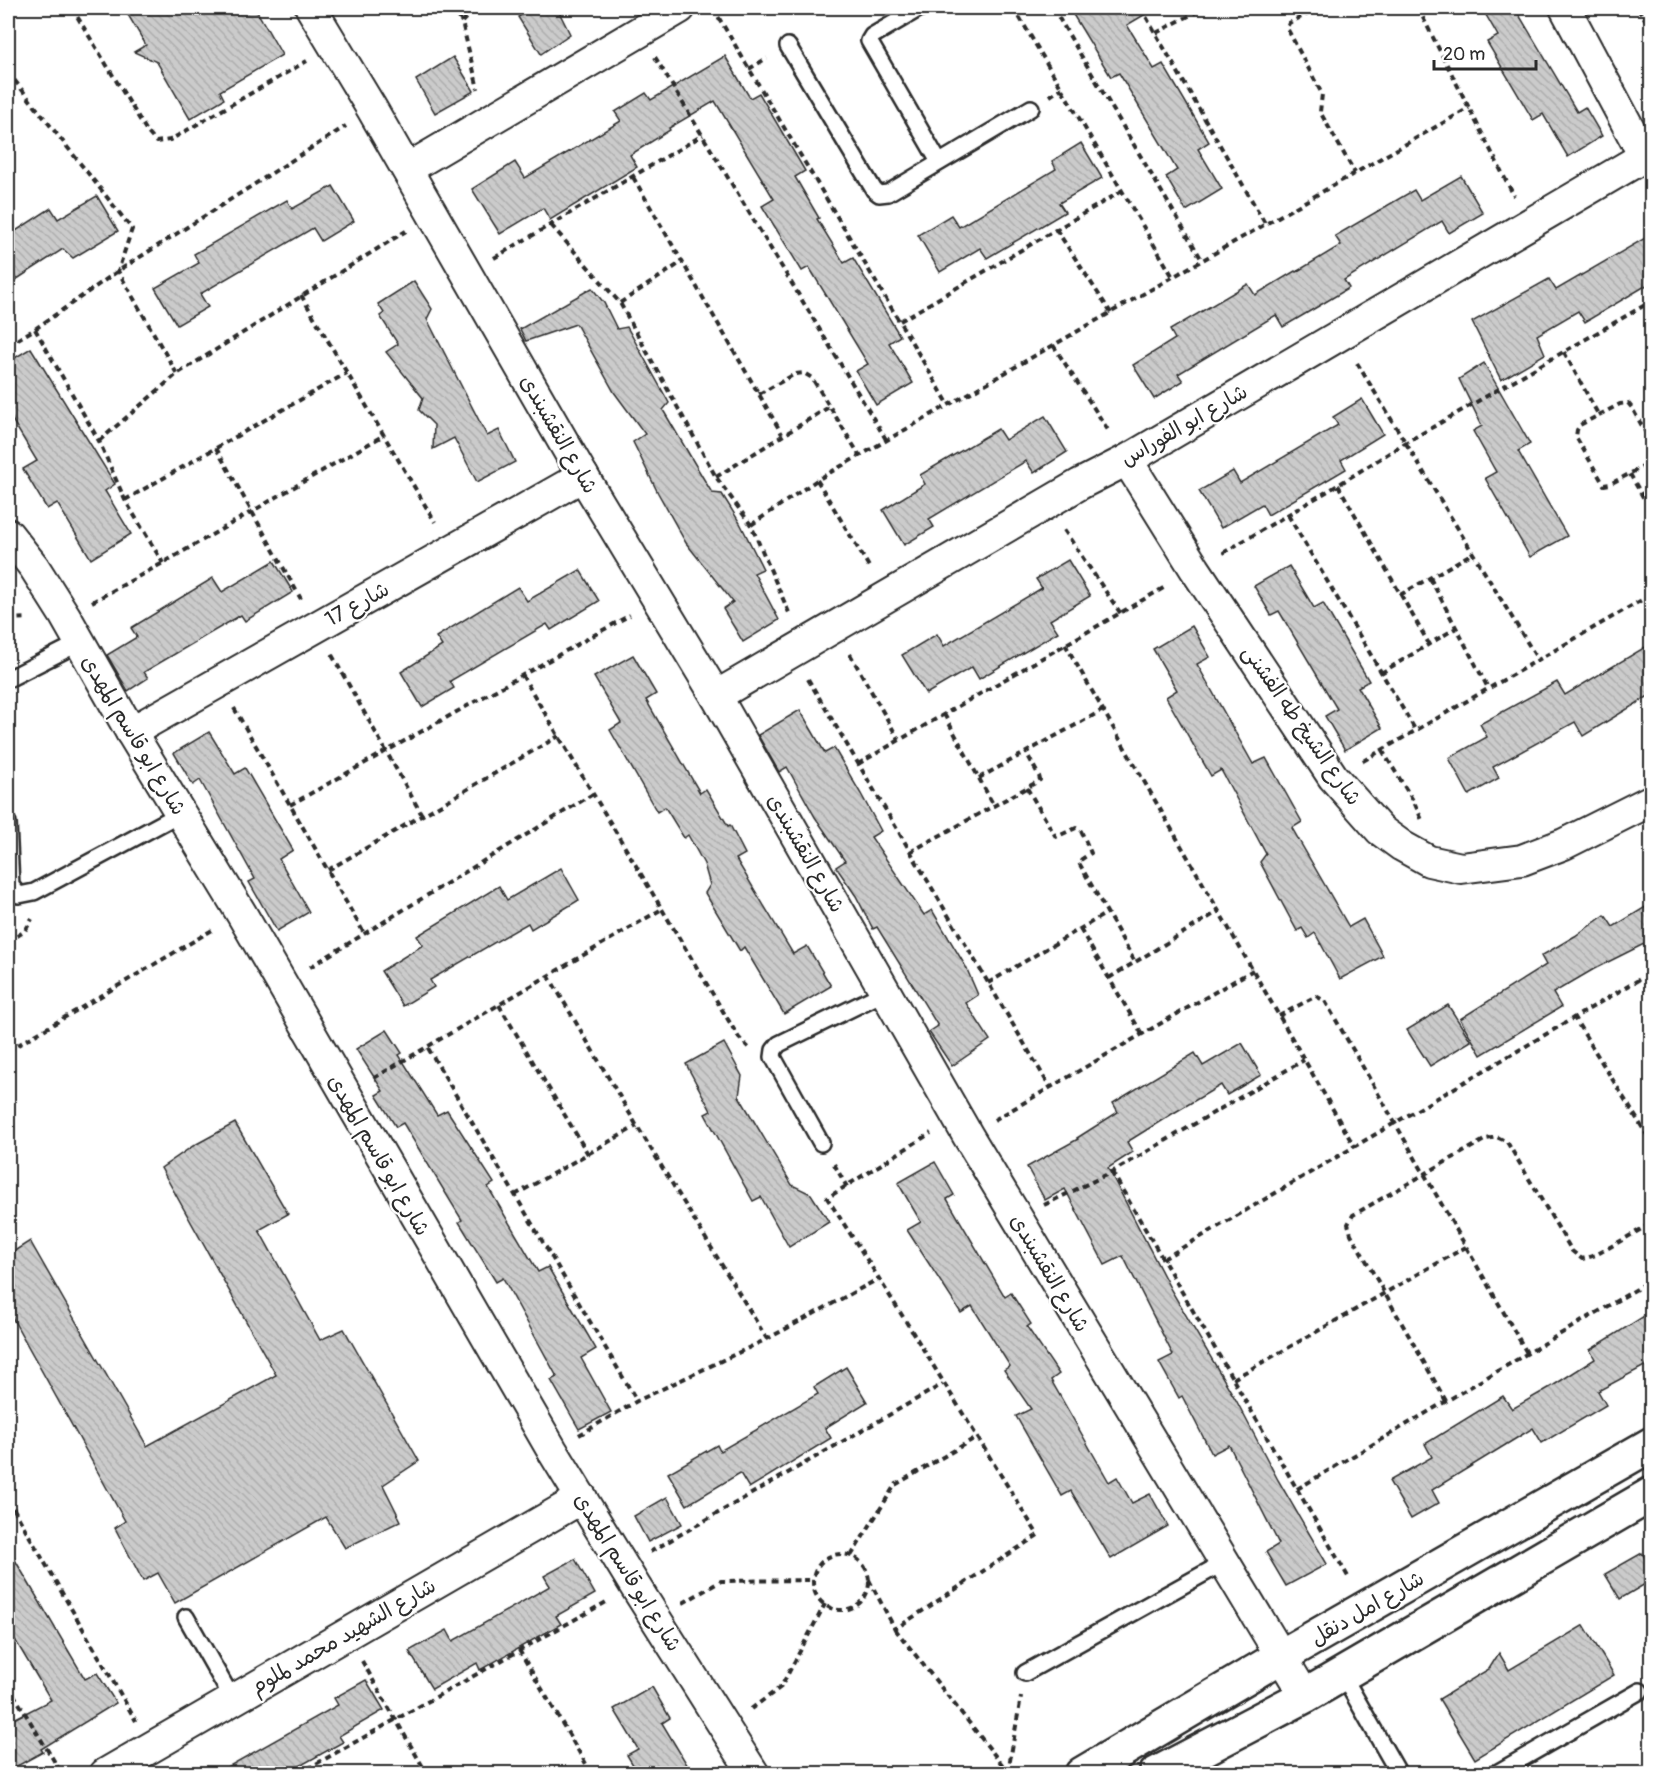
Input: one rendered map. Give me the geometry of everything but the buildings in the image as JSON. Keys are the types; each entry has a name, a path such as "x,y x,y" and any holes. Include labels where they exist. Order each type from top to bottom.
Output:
{"street":[{"name":"شارع النقشبندى","path":"311,8 372,109 583,476 716,696 962,1126 1305,1696"},
{"path":"406,170 680,8"},
{"path":"1565,8 1648,154"},
{"name":"شارع ابو الفوراس","path":"716,696 1104,471 1128,460 1648,154"},
{"name":"شارع الشيخ طه الفشنى","path":"1128,460 1195,569 1333,777 1380,830 1402,846 1430,861 1461,868 1522,860 1564,844 1652,800"},
{"name":"شارع 17","path":"131,732 583,476"},
{"name":"شارع ابو قاسم المهدى","path":"8,534 34,567 65,616 131,732 241,913 344,1095 552,1450 629,1577 754,1773"},
{"name":"شارع امل دنقل","path":"1082,1773 1652,1444"},
{"path":"1156,1773 1305,1696 1652,1494"},
{"name":"شارع الشهيد محمد لملوم","path":"105,1773 582,1498"}],"lane":[{"path":"920,8 872,36 868,41 939,162"},
{"path":"788,46 874,190 879,194 888,192 1031,108"},
{"path":"8,679 79,644"},
{"path":"8,823 11,886 19,895 34,892 181,813"},
{"path":"821,1143 773,1057 774,1050 778,1044 885,992"},
{"path":"1025,1673 1223,1563"},
{"path":"186,1617 233,1700"},
{"path":"1342,1674 1399,1773"},
{"path":"1494,1773 1640,1690"}],"path":[{"path":"72,8 148,134 156,142 170,140 334,46"},
{"path":"453,8 462,22 486,121"},
{"path":"462,22 474,8"},
{"path":"712,8 949,405"},
{"path":"1014,8 1173,278"},
{"path":"1053,8 1202,260"},
{"path":"1142,8 1266,225"},
{"path":"1156,33 1204,8"},
{"path":"1320,8 1312,9 1290,23 1287,28 1322,94 1320,112 1355,173"},
{"path":"1418,8 1528,224"},
{"path":"1638,8 1647,22 1652,23"},
{"path":"639,31 887,441"},
{"path":"8,72 132,229 118,271 177,374"},
{"path":"751,525 817,480 1469,108"},
{"path":"8,345 118,271 372,109"},
{"path":"466,273 703,135"},
{"path":"633,177 782,434"},
{"path":"899,321 1122,191"},
{"path":"99,441 177,374 432,215"},
{"path":"551,225 620,303 716,477 751,525 798,649 858,764 1050,1087"},
{"path":"1056,229 1111,313"},
{"path":"620,303 682,262"},
{"path":"301,296 452,551"},
{"path":"858,764 1121,614 1406,443 1652,301"},
{"path":"35,329 99,441 125,500 163,563"},
{"path":"1339,334 1538,660"},
{"path":"1053,345 1128,460"},
{"path":"1564,352 1599,416"},
{"path":"125,500 347,373"},
{"path":"759,394 795,374 804,373 812,378 860,456"},
{"path":"1652,444 1628,403 1620,404 1580,425 1576,436 1604,486 1652,462"},
{"path":"716,477 829,407"},
{"path":"1645,433 1652,429"},
{"path":"65,616 163,563 384,435"},
{"path":"1630,474 1652,513"},
{"path":"817,480 888,597"},
{"path":"1338,485 1429,644"},
{"path":"1047,504 1121,614"},
{"path":"1288,515 1416,731"},
{"path":"1400,595 1473,553"},
{"path":"1430,578 1488,688"},
{"path":"1333,777 1652,594"},
{"path":"290,805 658,598"},
{"path":"835,628 899,740"},
{"path":"1381,673 1456,628"},
{"path":"1065,644 1354,1146"},
{"path":"522,675 739,1038 748,1048 773,1057"},
{"path":"219,682 364,933"},
{"path":"979,778 1103,710"},
{"path":"944,714 994,806"},
{"path":"1647,723 1652,728"},
{"path":"328,870 559,736"},
{"path":"1382,750 1414,801 1425,826 1430,861"},
{"path":"910,852 1040,780 1026,752"},
{"path":"1027,788 1056,837 1076,828 1080,831 1091,853 1078,861 1135,962"},
{"path":"281,985 593,794"},
{"path":"344,1095 428,1048 662,909"},
{"path":"1109,978 1218,911"},
{"path":"8,1051 241,913"},
{"path":"988,983 1107,913"},
{"path":"1080,929 1142,1034"},
{"path":"895,1629 1038,1535 880,1278 827,1198 962,1126 1050,1087 1253,970"},
{"path":"1163,1259 1573,1016 1652,972"},
{"path":"548,975 767,1339"},
{"path":"1279,1016 1316,996 1325,1001 1527,1353"},
{"path":"499,1005 588,1154"},
{"path":"1573,1016 1652,1143"},
{"path":"428,1048 637,1401"},
{"path":"1017,1218 1112,1172 1304,1060"},
{"path":"515,1195 637,1126"},
{"path":"1446,1401 1351,1234 1348,1224 1353,1215 1486,1139 1497,1137 1507,1142 1572,1251 1582,1259 1596,1255 1652,1223"},
{"path":"1112,1172 1367,1609"},
{"path":"1233,1379 1466,1247"},
{"path":"552,1450 637,1401 767,1339 880,1278"},
{"path":"1297,1489 1652,1280"},
{"path":"298,1773 519,1650 629,1577 944,1384"},
{"path":"851,1556 896,1485 977,1437"},
{"path":"8,1499 151,1747"},
{"path":"843,1554 851,1556 867,1570 868,1591 863,1600 854,1607 845,1610 834,1609 825,1605 818,1598 813,1580 819,1564 826,1558 843,1554"},
{"path":"656,1617 721,1581 813,1580"},
{"path":"869,1580 895,1629 1010,1773"},
{"path":"726,1727 781,1687 825,1605"},
{"path":"346,1634 427,1773"},
{"path":"519,1650 592,1773"},
{"path":"1010,1773 1025,1673"},
{"path":"8,1685 62,1773"}]}
